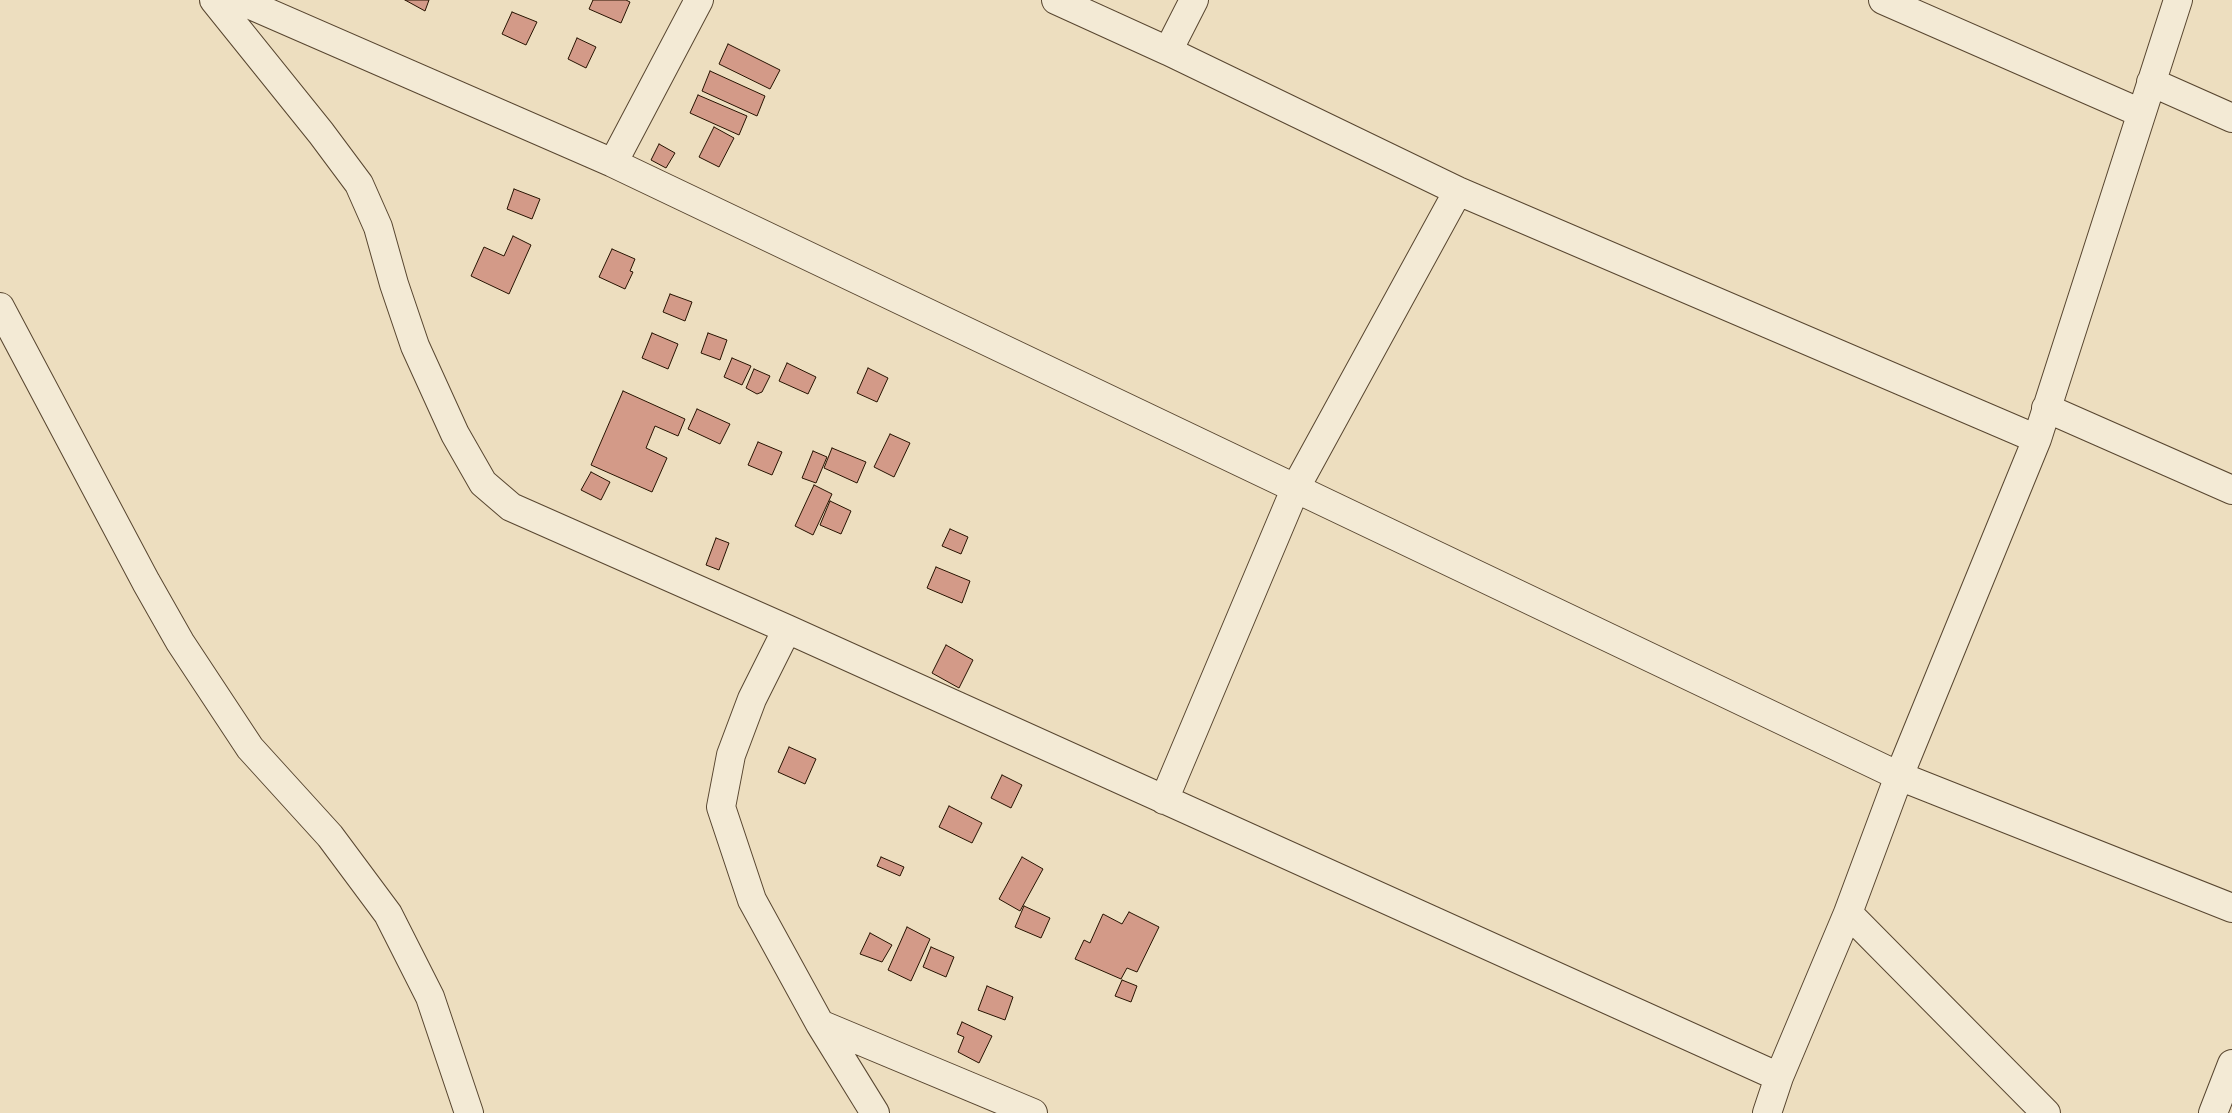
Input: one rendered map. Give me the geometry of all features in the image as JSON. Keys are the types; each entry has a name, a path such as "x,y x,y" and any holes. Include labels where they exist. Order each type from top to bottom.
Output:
{"street":[{"path":"214,0 321,133 359,184 378,227 394,284 416,346 455,434 483,483 511,507 787,629 1779,1078"},
{"path":"239,0 613,163 1899,776 2232,908"},
{"path":"613,163 698,0"},
{"path":"1056,0 1458,192 2037,439"},
{"path":"1168,52 1194,0"},
{"path":"1883,0 2141,113"},
{"path":"1767,1113 1779,1078 1848,913 1899,776 2037,439 2178,0"},
{"path":"2151,82 2232,118"},
{"path":"1164,800 1296,487 1458,192"},
{"path":"0,307 146,582 180,642 250,748 330,836 388,914 430,997 469,1113"},
{"path":"2046,408 2232,490"},
{"path":"787,629 752,699 731,755 721,807 752,900 820,1024 875,1113"},
{"path":"1848,913 2046,1113"},
{"path":"820,1024 1033,1113"},
{"path":"2213,1113 2232,1064"}],"building":[{"path":"405,0 429,0 425,11"},
{"path":"593,0 626,0 630,2 621,23 589,9"},
{"path":"512,12 537,22 526,45 502,34"},
{"path":"577,38 596,47 586,68 568,59"},
{"path":"728,44 780,70 770,89 719,64"},
{"path":"710,71 765,96 757,116 702,91"},
{"path":"698,95 747,116 739,135 690,113"},
{"path":"714,127 734,138 719,167 699,157"},
{"path":"659,144 675,153 666,168 651,160"},
{"path":"514,189 540,199 532,219 507,209"},
{"path":"513,236 531,245 509,294 471,276 484,247 504,256"},
{"path":"612,249 635,259 630,271 633,272 625,289 599,277"},
{"path":"670,294 692,302 685,321 663,312"},
{"path":"652,333 678,344 668,369 642,358"},
{"path":"708,333 727,340 720,360 701,353"},
{"path":"732,358 751,366 742,385 724,377"},
{"path":"787,363 816,377 808,394 779,381"},
{"path":"868,368 888,378 877,402 857,393"},
{"path":"754,369 770,376 762,392 757,394 746,388"},
{"path":"623,391 685,419 678,436 655,426 646,448 667,458 652,492 591,465"},
{"path":"697,409 730,424 720,444 688,429"},
{"path":"890,434 910,443 894,477 874,467"},
{"path":"758,442 782,452 772,475 748,465"},
{"path":"832,448 866,462 857,483 824,468"},
{"path":"813,451 827,457 816,483 802,478"},
{"path":"591,472 610,482 601,500 581,490"},
{"path":"814,485 832,494 813,535 795,526"},
{"path":"830,501 851,511 841,534 820,525"},
{"path":"950,529 968,537 961,554 942,546"},
{"path":"716,538 729,543 719,570 706,565"},
{"path":"936,567 970,581 962,603 927,588"},
{"path":"946,645 973,660 959,688 932,673"},
{"path":"789,747 816,759 805,784 778,772"},
{"path":"1002,775 1022,785 1011,808 991,798"},
{"path":"949,806 982,823 972,843 939,827"},
{"path":"881,857 904,867 900,876 877,866"},
{"path":"1022,857 1043,869 1020,911 999,899"},
{"path":"1024,906 1050,918 1041,938 1015,927"},
{"path":"1129,912 1159,927 1137,972 1127,968 1121,979 1075,959 1084,940 1090,943 1103,914 1122,924"},
{"path":"907,927 930,939 911,981 888,970"},
{"path":"870,933 892,945 882,962 860,954"},
{"path":"931,947 954,957 946,977 923,967"},
{"path":"1122,980 1137,986 1131,1002 1115,996"},
{"path":"987,986 1013,997 1005,1020 978,1010"},
{"path":"962,1022 992,1036 979,1063 958,1052 964,1037 957,1034"}]}
